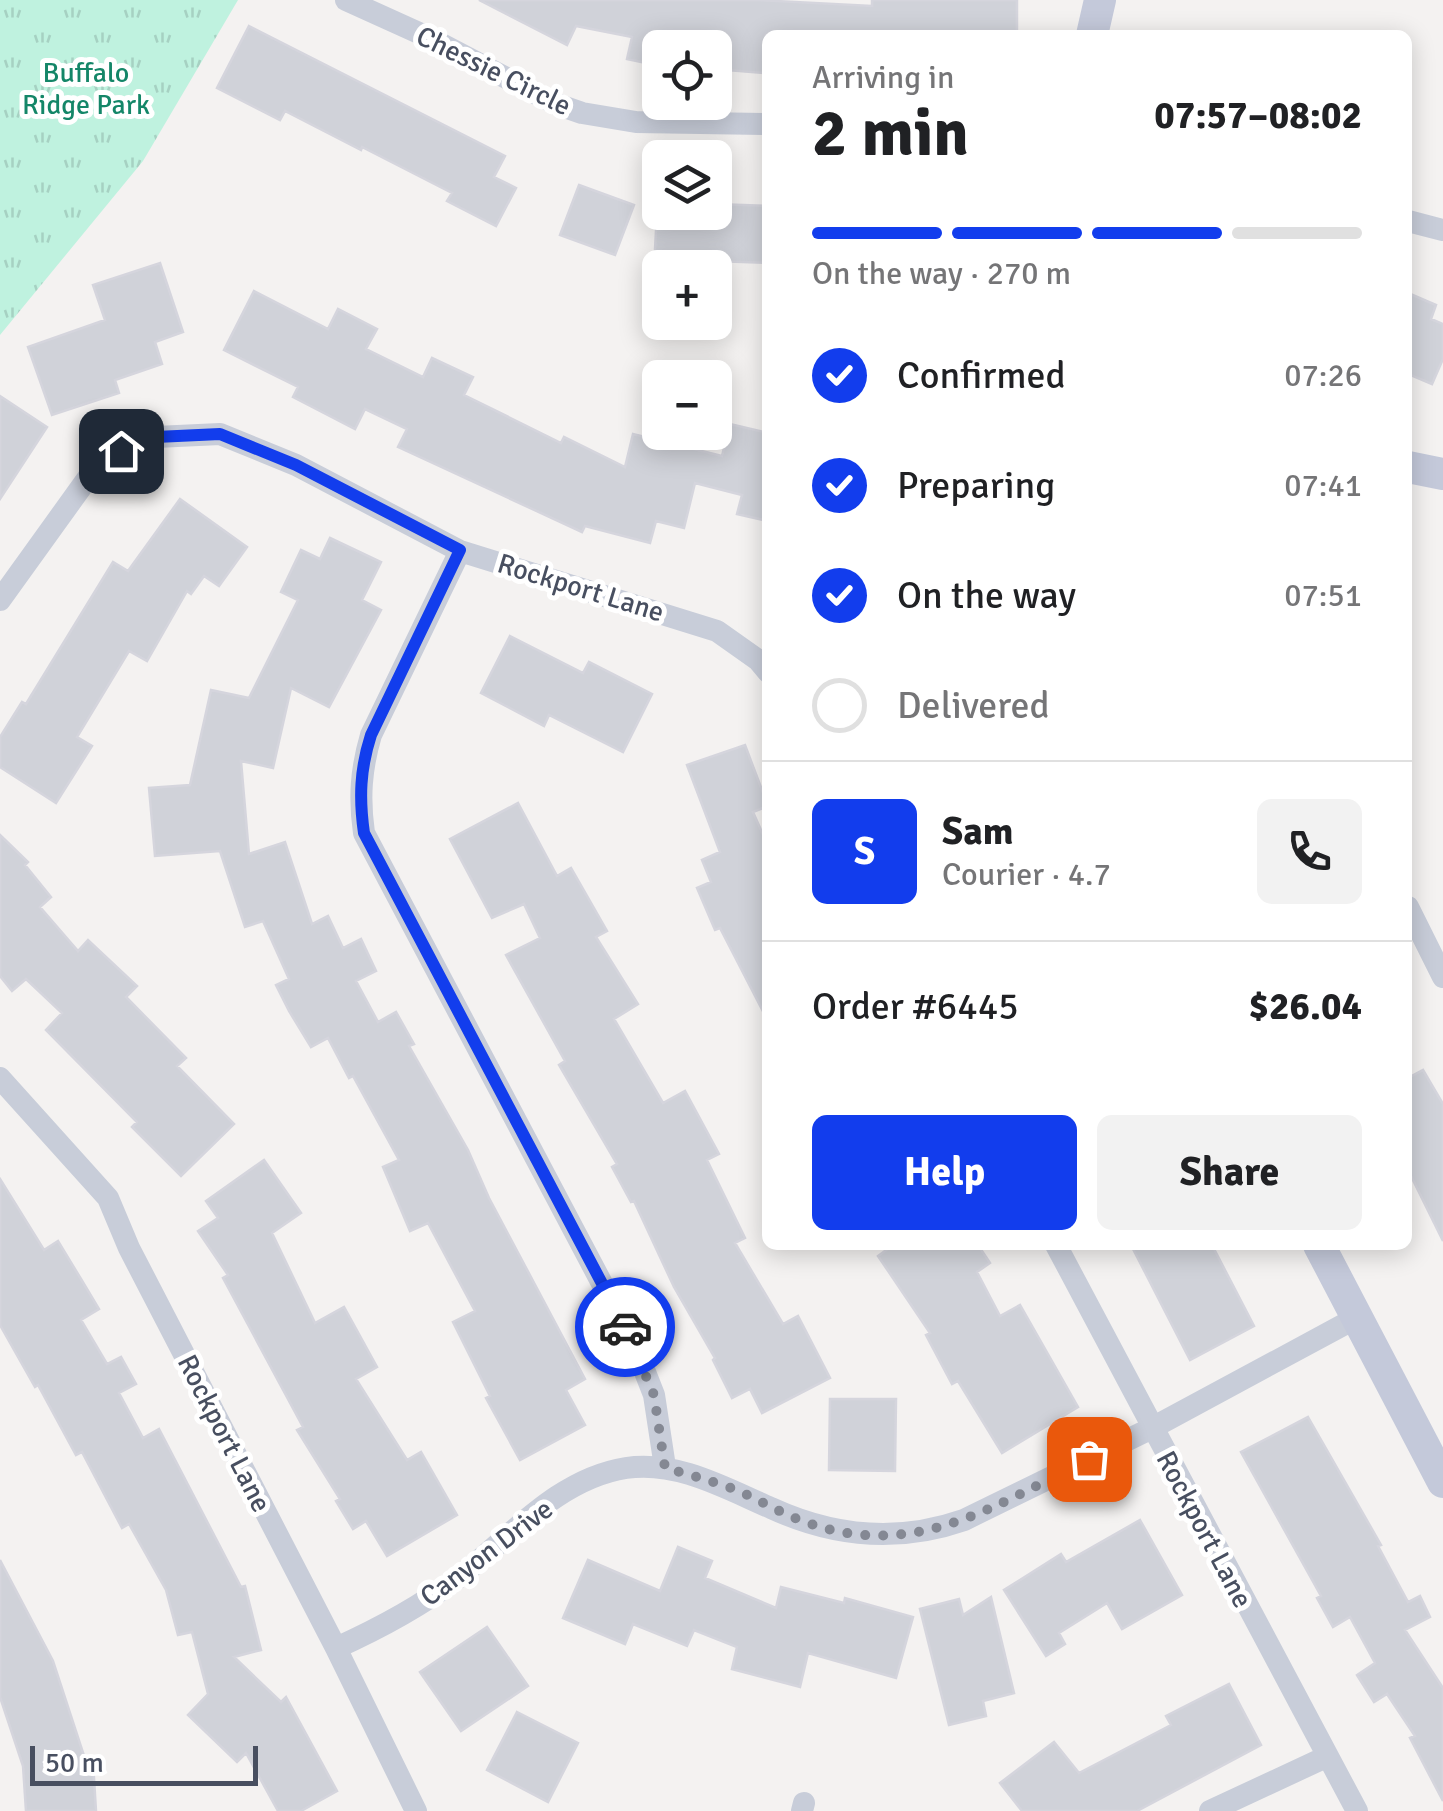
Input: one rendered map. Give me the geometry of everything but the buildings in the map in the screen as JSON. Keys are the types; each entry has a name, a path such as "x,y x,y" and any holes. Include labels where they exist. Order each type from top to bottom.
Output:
{"main road":[{"path":"1093,30 1100,0"},
{"path":"1412,467 1443,474"},
{"path":"1322,1250 1443,1482"}],"street":[{"name":"Chessie Circle","path":"346,0 430,38 556,104 582,113 636,122 762,124"},
{"path":"1412,222 1443,230"},
{"name":"Rockport Lane","path":"0,600 90,474 121,451 156,437 220,434 296,465 460,550 717,632 762,665"},
{"path":"460,550 371,735 362,762 359,798 364,833 634,1344 654,1395 665,1468"},
{"path":"1412,916 1443,977"},
{"name":"Rockport Lane","path":"0,1078 108,1198 129,1248 416,1811"},
{"name":"Rockport Lane","path":"1059,1250 1357,1811"},
{"name":"Canyon Drive","path":"336,1648 387,1625 454,1581 540,1508 582,1483 626,1468 665,1468 733,1489 810,1524 867,1536 935,1530 964,1520 1152,1428 1356,1318"},
{"path":"1210,1811 1326,1757"}],"green space":[{"name":"Buffalo Ridge Park","path":"0,0 238,0 143,161 0,335"}],"way so far":[{"path":"625,1327 654,1395 665,1468 733,1489 810,1524 867,1536 935,1530 964,1520 1089,1459"}],"route":[{"path":"121,451 156,437 220,434 296,465 460,550 371,735 362,762 359,798 364,833 625,1327"}]}
